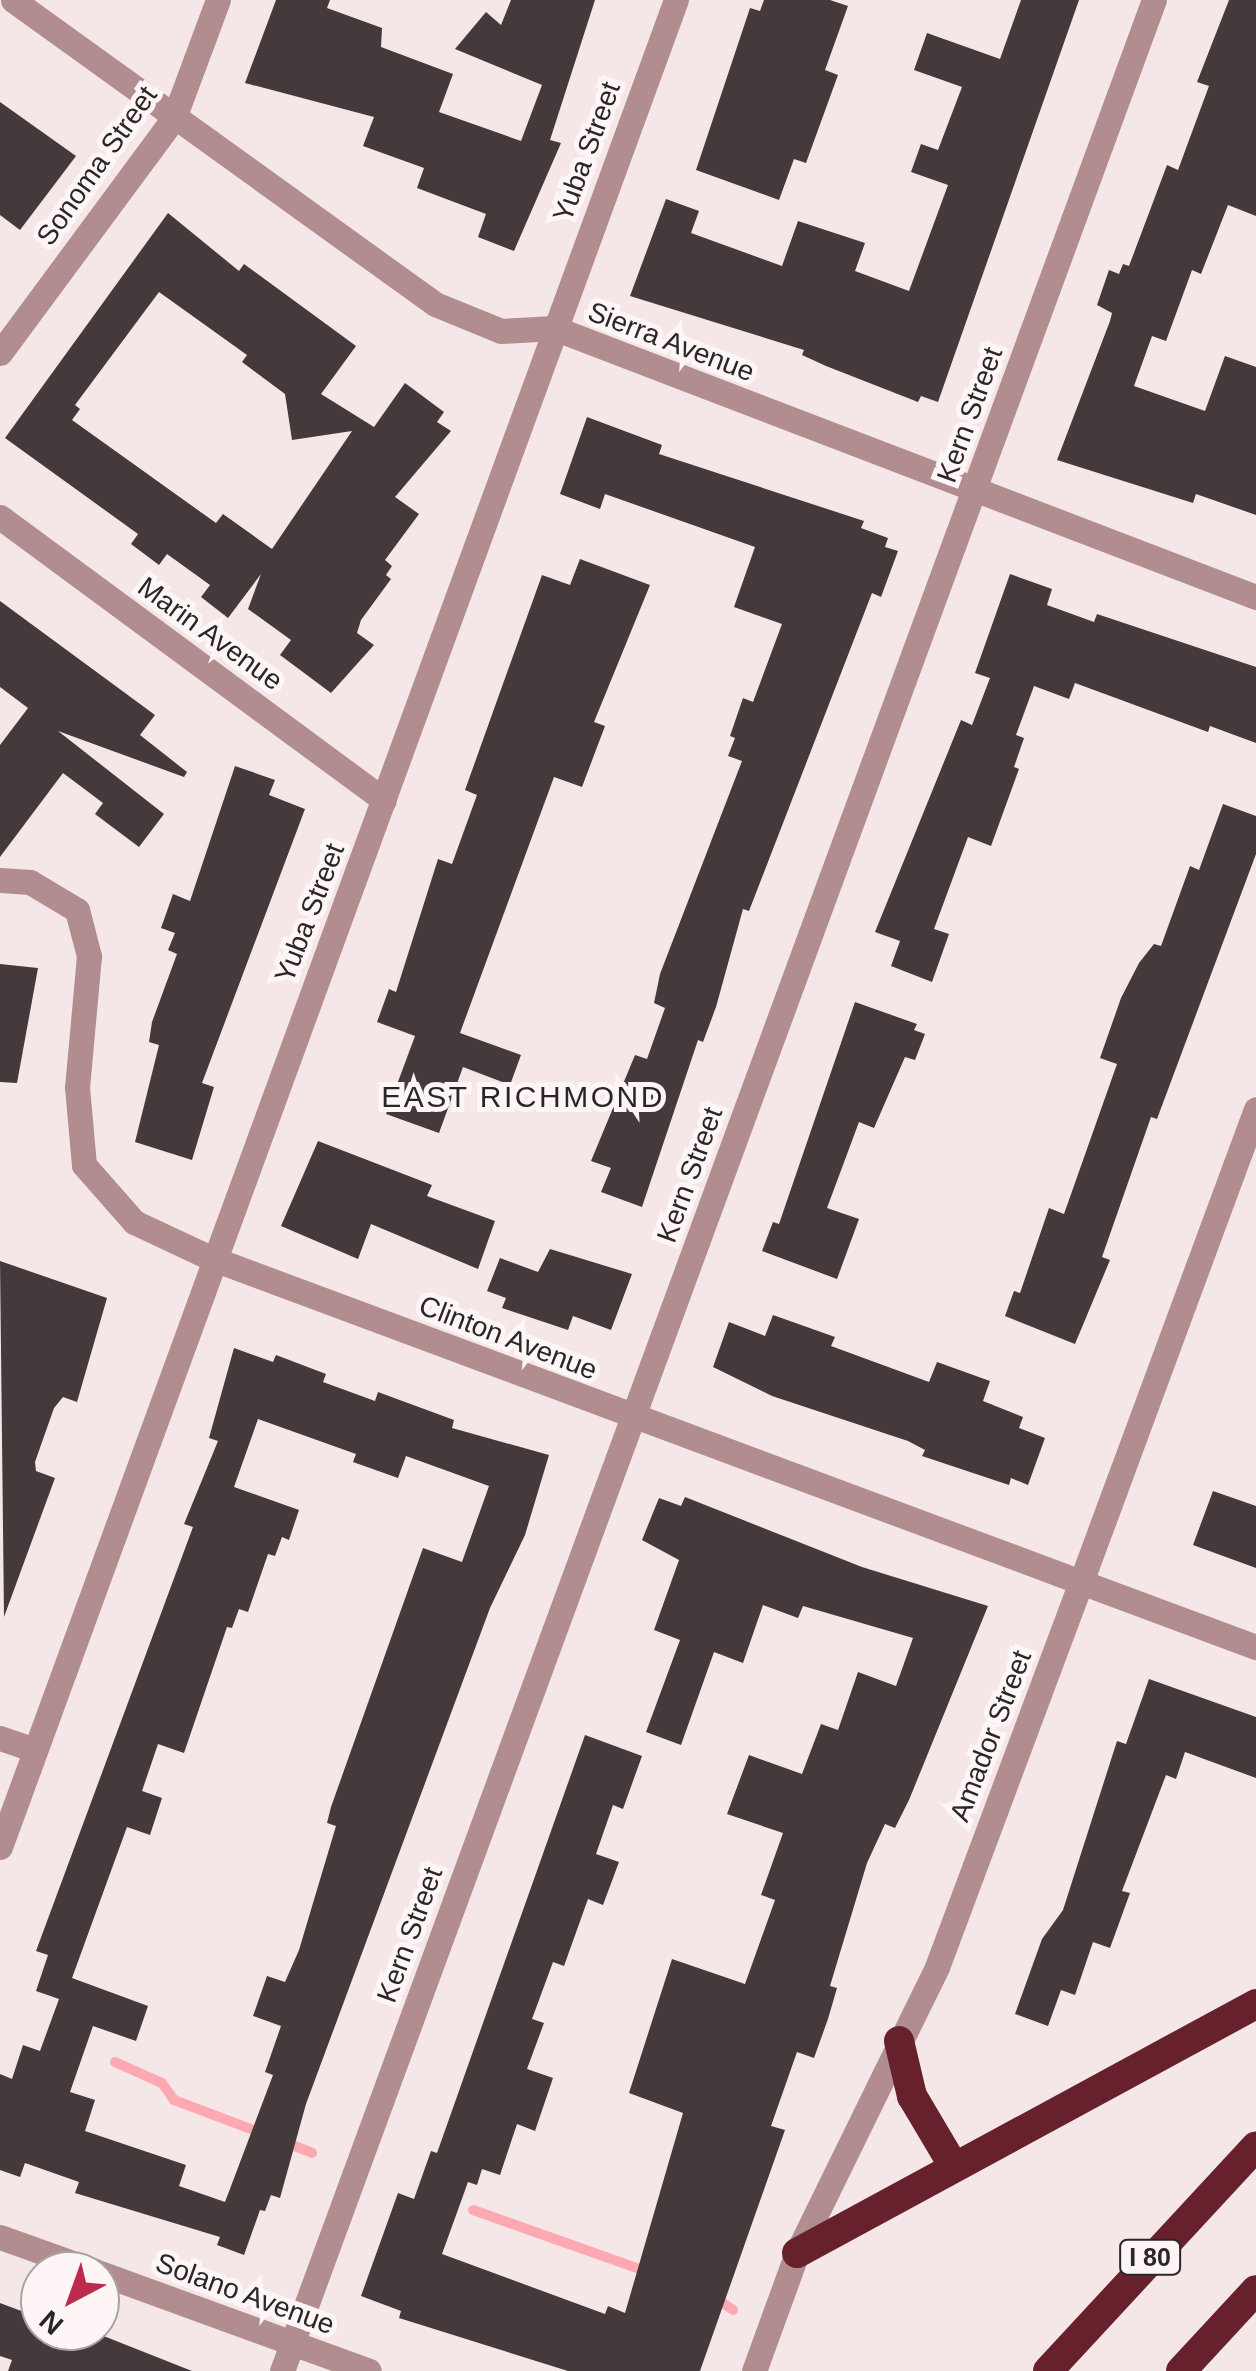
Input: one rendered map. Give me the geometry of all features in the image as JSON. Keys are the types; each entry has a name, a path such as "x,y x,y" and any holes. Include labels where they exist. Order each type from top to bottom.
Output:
{"highway":[{"path":"797,2253 1256,2004"},
{"path":"899,2041 912,2096 953,2165"},
{"name":"I 80","path":"1048,2371 1256,2146"},
{"path":"1181,2371 1256,2290"}],"street":[{"name":"Sierra Avenue","path":"13,0 434,304 501,331 554,328 973,493 1256,597"},
{"name":"Sonoma Street","path":"0,353 174,118 218,0"},
{"name":"Yuba Street","path":"0,1846 211,1258 384,800 676,0"},
{"name":"Kern Street","path":"282,2371 1154,0"},
{"name":"Marin Avenue","path":"0,518 384,800"},
{"name":"Clinton Avenue","path":"0,880 30,882 78,910 89,956 77,1087 84,1165 134,1222 211,1258 633,1418 1256,1647"},
{"name":"Amador Street","path":"754,2371 797,2253 936,1967 1256,1109"},
{"path":"0,1738 35,1750"},
{"name":"Solano Avenue","path":"0,2236 40,2251"},
{"name":"Solano Avenue","path":"120,2280 369,2371"}],"building":[{"path":"276,0 330,0 327,8 382,28 381,47 453,74 439,112 521,141 542,85 455,49 486,12 501,25 511,0 595,0 550,140 561,143 514,251 478,237 486,214 417,188 424,168 363,146 374,117 245,83"},
{"path":"764,0 830,0 848,6 825,70 838,75 806,163 794,159 779,200 696,170 750,8 760,11"},
{"path":"1021,0 1079,0 938,402 921,396 918,402 826,366 802,355 804,350 630,296 666,199 699,211 691,233 782,266 798,221 865,243 855,271 909,291 948,185 911,172 921,144 938,150 962,87 914,70 927,33 1000,59"},
{"path":"1229,0 1256,0 1256,216 1228,205 1201,274 1192,270 1166,341 1152,336 1134,386 1205,411 1225,356 1256,367 1256,515 1196,494 1193,503 1057,460 1110,321 1112,313 1097,305 1109,270 1119,274 1123,264 1129,266 1167,165 1178,170 1209,86 1197,82"},
{"path":"0,102 76,156 20,230 0,215"},
{"path":"168,213 239,271 244,264 356,346 321,394 374,427 405,383 444,412 437,422 451,431 395,497 419,514 385,560 392,566 386,575 391,579 361,620 357,633 374,645 331,693 280,655 291,640 248,609 261,574 228,618 201,597 210,585 167,554 159,565 131,544 138,534 5,438","holes":["159,292 247,355 242,362 285,394 292,440 352,431 272,549 223,514 216,523 72,420 80,409 75,405"]},
{"path":"587,417 662,445 659,454 864,521 861,528 888,538 885,547 898,551 881,597 872,593 749,911 743,909 716,1007 703,1042 698,1040 642,1207 601,1192 611,1168 591,1161 635,1055 647,1059 665,1008 654,1003 660,974 742,761 728,756 735,738 730,736 743,698 753,702 782,624 734,607 755,547 605,494 600,509 560,494"},
{"path":"580,559 650,585 594,722 605,726 582,787 554,777 460,1033 521,1055 510,1085 463,1067 439,1133 386,1114 415,1036 377,1022 389,989 396,992 438,859 452,864 477,795 465,790 542,575 570,585"},
{"path":"1010,574 1052,589 1047,605 1094,622 1097,614 1256,667 1256,743 1210,726 1208,732 1075,683 1069,699 1034,686 1016,735 1024,738 1014,767 1019,769 991,846 968,837 934,929 949,934 932,982 891,966 900,941 875,932 961,720 972,725 990,678 975,673"},
{"path":"0,601 155,715 140,735 187,772 184,777 58,731 164,814 139,847 95,814 103,803 63,773 0,857 0,745 28,708 0,687"},
{"path":"235,766 275,780 269,795 305,809 202,1083 214,1087 192,1160 135,1142 159,1045 149,1042 152,1022 177,954 168,950 175,933 161,928 173,894 190,901"},
{"path":"1223,804 1256,816 1256,854 1157,1119 1151,1117 1102,1257 1110,1260 1075,1344 1005,1316 1014,1291 1020,1293 1049,1208 1064,1214 1117,1064 1100,1058 1121,998 1139,963 1154,944 1161,946 1190,866 1199,870"},
{"path":"0,964 38,968 17,1083 0,1082"},
{"path":"855,1002 917,1024 914,1030 925,1034 915,1060 905,1057 874,1128 859,1122 827,1208 859,1219 837,1279 762,1251 773,1222 779,1224"},
{"path":"318,1141 432,1185 427,1196 495,1221 478,1269 371,1224 358,1259 281,1226"},
{"path":"550,1249 632,1274 611,1330 573,1316 568,1330 502,1308 506,1298 487,1291 500,1258 538,1272"},
{"path":"0,1261 107,1298 77,1402 63,1397 54,1408 35,1462 36,1471 55,1478 4,1617"},
{"path":"773,1315 835,1337 831,1346 929,1382 937,1362 990,1381 983,1401 1023,1417 1019,1428 1045,1438 1028,1485 1011,1478 1009,1485 922,1456 925,1450 908,1441 772,1396 713,1367 729,1322 765,1336"},
{"path":"234,1348 273,1362 276,1355 326,1374 323,1382 375,1401 378,1392 454,1420 452,1428 549,1455 525,1535 490,1608 306,2104 280,2198 271,2195 265,2211 260,2210 244,2255 217,2245 220,2237 75,2193 79,2182 25,2163 20,2177 0,2170 0,2074 12,2079 23,2045 40,2051 59,1999 36,1991 48,1955 36,1951 193,1527 184,1524 218,1441 209,1438","holes":["258,1419 356,1454 353,1462 398,1478 406,1456 489,1486 462,1562 423,1548 331,1807 327,1823 336,1826 299,1950 285,1982 267,1976 253,2016 281,2026 265,2072 273,2075 225,2202 179,2186 186,2165 85,2131 95,2100 70,2092 93,2026 136,2041 148,2006 72,1978 127,1827 150,1835 162,1798 142,1791 158,1744 184,1753 227,1627 232,1628 239,1609 248,1612 268,1554 275,1556 282,1537 289,1540 299,1510 234,1487"]},
{"path":"1213,1491 1256,1506 1256,1568 1193,1545"},
{"path":"685,1497 862,1567 988,1606 909,1800 895,1828 885,1824 867,1863 830,1986 837,1988 828,2019 814,2058 797,2052 771,2126 785,2130 700,2371 568,2371 399,2318 401,2311 361,2296 398,2193 414,2199 431,2151 437,2153 585,1735 642,1756 623,1809 613,1805 596,1854 619,1862 603,1905 588,1899 564,1966 553,1962 532,2019 544,2023 527,2069 553,2078 535,2131 517,2124 500,2175 482,2169 477,2185 468,2182 442,2254 605,2314 608,2306 625,2313 683,2113 629,2093 672,1959 745,1984 775,1900 761,1895 783,1833 727,1814 749,1755 802,1774 821,1724 838,1730 858,1672 896,1686 913,1638 803,1606 798,1618 763,1605 743,1663 714,1652 681,1745 646,1732 680,1640 654,1630 679,1560 642,1540 659,1498 681,1506"},
{"path":"1149,1679 1256,1717 1256,1778 1185,1752 1176,1779 1166,1775 1122,1891 1130,1893 1110,1948 1093,1942 1075,1995 1061,1990 1048,2026 1015,2014 1042,1939 1063,1910 1117,1741 1126,1744"},
{"path":"0,2303 20,2310 20,2351 120,2351 120,2342 192,2371 8,2371 12,2360 0,2356"}],"waterway":[{"path":"115,2062 162,2083 174,2100 264,2134"},
{"path":"284,2142 312,2153"},
{"path":"473,2210 651,2273"},
{"path":"714,2297 733,2310"}],"district":[{"name":"EAST RICHMOND","path":"523,1097"}]}
